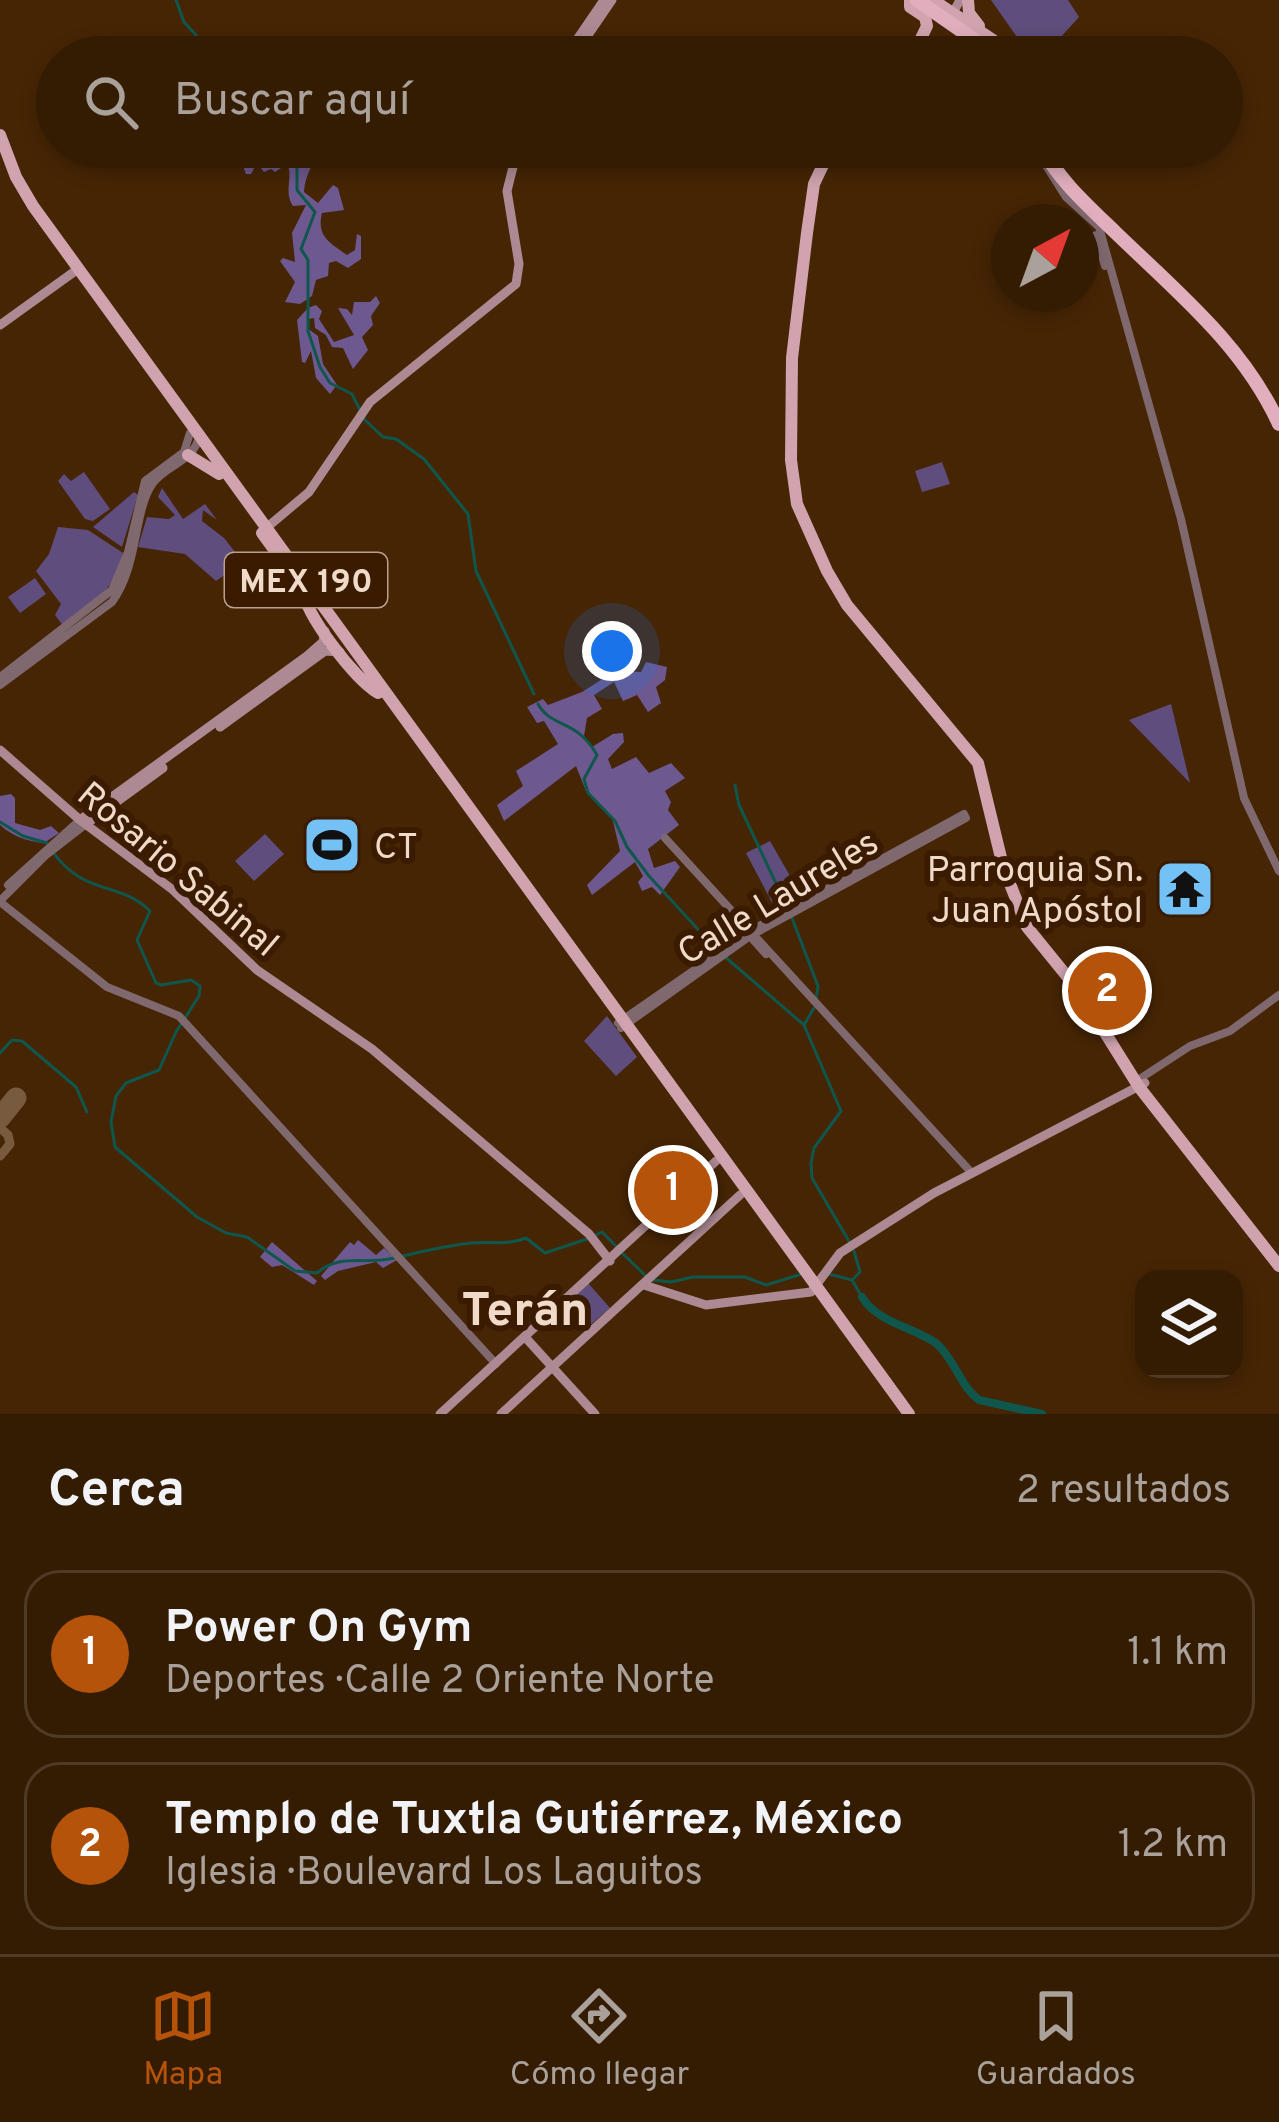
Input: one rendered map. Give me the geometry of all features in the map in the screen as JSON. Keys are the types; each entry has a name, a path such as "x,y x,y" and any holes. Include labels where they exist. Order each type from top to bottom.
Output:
{"highway":[{"path":"913,0 967,36"},
{"path":"930,0 974,36"},
{"path":"1054,168 1238,354 1279,424"},
{"path":"1067,168 1084,193 1245,350 1279,403"}],"main road":[{"path":"583,36 608,0"},
{"path":"924,36 925,17 910,7 913,0 953,10 978,36"},
{"path":"930,0 973,19 989,36"},
{"path":"934,36 953,10"},
{"name":"MEX 190","path":"0,135 16,177 75,270 194,442 264,529 383,696"},
{"name":"MEX 190","path":"0,152 23,201 75,270"},
{"path":"264,529 309,492 362,411 505,293 514,272 502,191 508,168"},
{"path":"822,168 814,184 799,359 797,472 803,499 845,592 983,760 992,779 1007,858 1038,933 1084,987 1137,1083 1279,1266"},
{"path":"805,276 823,180 832,168"},
{"path":"0,325 75,270"},
{"name":"MEX 190","path":"194,442 264,529 743,1192"},
{"path":"302,588 305,603 363,684 383,696"},
{"path":"83,822 321,645 325,631"},
{"path":"83,822 325,651 340,652"},
{"name":"Rosario Sabinal","path":"0,750 83,822 169,886 257,970 372,1049 598,1243 618,1254"},
{"name":"MEX 190","path":"622,1024 716,1161 814,1281 909,1414"},
{"path":"644,1284 706,1305 814,1281 850,1244 967,1170 1137,1083"},
{"path":"1137,1083 1279,1254"},
{"path":"440,1414 716,1161"},
{"path":"501,1414 743,1192"},
{"name":"MEX 190","path":"814,1281 900,1414"},
{"path":"525,1337 595,1414"}],"street":[{"path":"1047,168 1053,181 1096,224 1098,248 1163,459 1241,802 1279,873"},
{"path":"1,682 112,590 128,552 145,481 194,442"},
{"path":"1,682 112,602 124,584 152,484 194,442"},
{"name":"Calle Laureles","path":"622,1024 751,933 965,816"},
{"path":"83,822 19,876 0,900 107,987 183,1019 496,1364"},
{"path":"751,933 674,854 665,838 967,1170"},
{"path":"1137,1083 1190,1046 1230,1031 1279,995"}],"shaded area":[{"path":"991,0 1068,0 1079,17 1062,36 1016,36"},
{"path":"288,168 310,168 304,192 318,203 333,185 338,188 344,210 322,213 323,234 330,243 347,255 355,250 357,234 361,236 361,259 348,268 336,261 329,263 328,276 316,280 312,296 300,304 285,302 295,282 280,261 295,262 292,233 306,205 293,206 290,201"},
{"path":"376,296 380,303 371,316 373,325 362,337 368,350 353,369 343,348 332,347 315,328 314,318 309,319 307,328 318,336 323,364 337,385 330,394 316,378 311,351 302,362 297,320 316,305 334,342 354,335 338,308 352,315 354,302 370,302"},
{"path":"942,462 950,484 922,492 915,471"},
{"path":"84,472 110,509 93,521 85,519 58,481 64,474 71,481"},
{"path":"162,488 183,519 205,504 217,520 203,510 202,521 243,562 216,581 185,554 138,547 147,517 175,515 158,497"},
{"path":"134,492 138,495 122,547 93,527"},
{"path":"58,527 88,530 123,553 108,587 64,627 55,615 61,604 36,571 49,554"},
{"path":"35,578 46,594 20,613 8,597"},
{"path":"612,659 619,659 622,671 641,672 646,662 667,667 665,680 656,687 661,703 648,712 637,695 623,701 614,682 594,695 602,709 587,718 584,736 592,747 623,733 624,742 608,759 612,769 636,757 649,773 671,763 685,778 665,791 671,802 668,810 679,825 648,849 654,868 675,861 680,867 660,895 652,887 642,891 638,882 643,876 635,862 592,895 587,885 620,851 612,817 586,791 576,766 504,821 497,805 523,786 516,771 558,744 544,721 537,723 527,707 582,692 612,673"},
{"path":"1171,704 1190,783 1129,720"},
{"path":"11,794 15,823 40,830 51,826 59,833 44,843 26,840 0,825 0,796"},
{"path":"265,834 284,854 254,881 235,861"},
{"path":"770,841 805,902 779,916 746,853"},
{"path":"607,1016 637,1057 616,1076 584,1041"},
{"path":"358,1240 376,1255 384,1248 397,1260 383,1268 376,1262 338,1271 325,1280 321,1276 350,1242 354,1245"},
{"path":"272,1242 317,1281 314,1285 260,1257"},
{"path":"588,1283 610,1308 588,1327 565,1302"}],"waterway":[{"path":"176,0 184,22 197,36"},
{"path":"297,168 297,190 315,212 301,249 308,260 308,331 320,367 330,383 352,394 365,420 383,437 396,439 424,459 468,514 476,571 534,694"},
{"path":"538,704 589,743 597,755 584,779 588,793 615,821 649,876 717,950"},
{"path":"735,785 739,805 788,909"},
{"path":"0,822 47,843"},
{"path":"52,851 77,875 126,895 150,911 137,940 156,983 191,980 200,986 159,1070 126,1083 116,1096 111,1122 115,1147 197,1217 226,1233 247,1237 295,1271 317,1273 342,1262 389,1259 461,1244 526,1238 545,1253 587,1239"},
{"path":"792,918 818,986 816,999"},
{"path":"724,956 804,1025 841,1111 814,1148 812,1178 850,1243"},
{"path":"804,1025 814,1008"},
{"path":"0,1053 12,1040 22,1041 76,1087 87,1112"},
{"path":"596,1235 602,1232 616,1246"},
{"path":"853,1279 860,1272 854,1251"},
{"path":"622,1253 645,1275"},
{"path":"654,1280 745,1277 766,1285 802,1274"},
{"path":"829,1274 852,1280 862,1297"},
{"path":"862,1297 878,1313 937,1344 979,1400 1042,1414"}],"taxiway":[{"path":"0,1128 10,1144 0,1156"}],"runway":[{"path":"0,1118 16,1098"}],"place":[{"name":"CT","path":"332,845"},
{"name":"Parroquia Sn. Juan Apóstol","path":"1185,889"},
{"name":"Templo de Tuxtla Gutiérrez, México","path":"1107,991"},
{"name":"Power On Gym","path":"673,1190"}],"district":[{"name":"Terán","path":"525,1308"}]}
